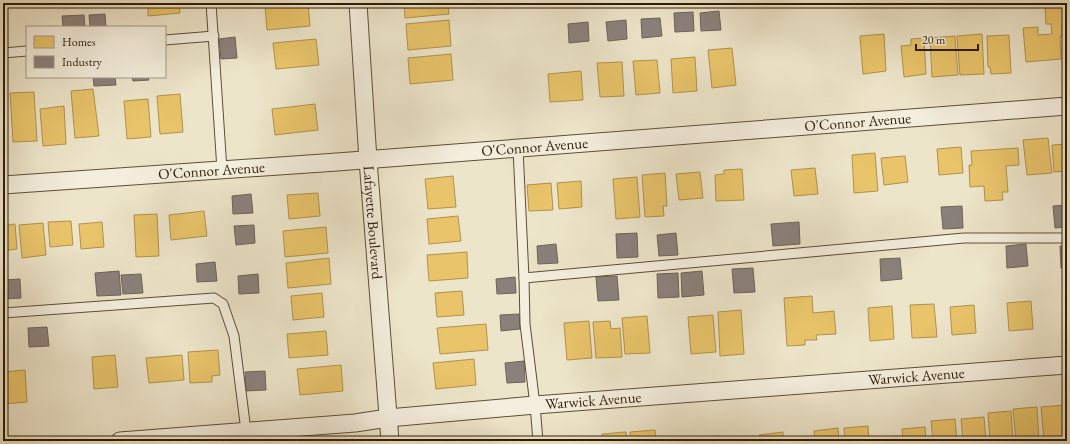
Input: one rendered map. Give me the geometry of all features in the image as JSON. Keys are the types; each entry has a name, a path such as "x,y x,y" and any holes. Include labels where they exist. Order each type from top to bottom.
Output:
{"street":[{"name":"Lafayette Boulevard","path":"358,3 368,160 390,441"},
{"name":"O'Connor Avenue","path":"3,186 368,160 1067,106"},
{"name":"Warwick Avenue","path":"120,441 355,423 388,418 535,405 1067,365"}],"lane":[{"path":"211,3 222,170"},
{"path":"166,40 214,36"},
{"path":"3,53 26,51"},
{"path":"518,148 525,324 538,441"},
{"path":"524,278 964,238 1067,238"},
{"path":"3,313 214,298 223,304 234,336 246,431"}],"building: Homes":[{"path":"148,3 179,3 180,13 148,16"},
{"path":"308,3 310,26 267,30 265,6"},
{"path":"404,3 448,3 449,14 405,18"},
{"path":"1065,4 1067,23 1062,24 1062,36 1060,36 1061,59 1026,62 1023,28 1038,27 1038,35 1052,34 1051,24 1046,24 1045,6"},
{"path":"449,20 451,46 408,50 406,24"},
{"path":"884,34 886,71 863,74 860,36"},
{"path":"982,34 984,74 960,75 957,36"},
{"path":"1009,35 1011,73 991,74 990,67 988,67 987,36"},
{"path":"955,36 958,75 932,77 930,38"},
{"path":"924,38 926,74 904,77 901,46 911,45 911,39"},
{"path":"316,39 319,65 276,69 273,43"},
{"path":"732,48 736,85 712,88 708,50"},
{"path":"451,54 453,80 410,84 408,58"},
{"path":"695,57 697,91 673,93 671,59"},
{"path":"657,60 660,93 636,95 633,61"},
{"path":"622,62 624,96 600,97 597,63"},
{"path":"3,70 6,107 3,107"},
{"path":"581,71 583,100 550,102 548,74"},
{"path":"93,89 99,136 75,138 71,91"},
{"path":"34,92 37,141 13,142 10,93"},
{"path":"180,94 183,132 160,134 157,96"},
{"path":"148,99 151,137 127,139 124,101"},
{"path":"315,104 318,130 275,135 272,109"},
{"path":"64,106 66,144 43,146 40,109"},
{"path":"1048,138 1052,173 1027,175 1023,140"},
{"path":"1067,144 1067,171 1054,172 1052,145"},
{"path":"961,147 963,173 939,175 937,149"},
{"path":"1018,148 1019,165 1006,166 1008,192 1002,192 1003,200 985,201 984,186 970,187 969,165 972,165 971,151"},
{"path":"875,153 878,191 854,193 852,155"},
{"path":"905,156 908,182 884,185 881,158"},
{"path":"815,168 818,194 794,196 791,170"},
{"path":"742,169 744,200 716,201 715,175 724,174 724,170"},
{"path":"700,172 703,198 679,200 676,174"},
{"path":"665,173 667,206 663,206 664,216 645,217 642,175"},
{"path":"453,176 456,207 428,209 425,179"},
{"path":"637,177 640,217 616,219 613,179"},
{"path":"581,181 582,207 559,209 557,183"},
{"path":"551,183 553,210 529,211 527,185"},
{"path":"318,193 320,216 289,219 287,195"},
{"path":"204,211 207,236 171,240 169,215"},
{"path":"157,214 159,256 136,257 134,215"},
{"path":"458,216 461,241 429,244 427,219"},
{"path":"71,221 73,245 50,247 48,222"},
{"path":"102,222 104,247 81,249 79,224"},
{"path":"43,223 46,255 22,258 19,225"},
{"path":"15,224 17,249 3,251 3,226"},
{"path":"326,227 328,253 285,257 283,231"},
{"path":"467,252 468,278 429,281 427,255"},
{"path":"329,258 331,284 288,288 286,263"},
{"path":"1063,289 1067,289 1067,330 1066,330"},
{"path":"462,291 464,315 437,317 435,293"},
{"path":"322,293 324,317 293,320 291,296"},
{"path":"812,296 813,313 834,311 836,334 816,335 817,340 805,340 805,345 787,346 784,298"},
{"path":"1031,301 1033,329 1009,331 1007,303"},
{"path":"934,304 937,337 912,338 910,305"},
{"path":"974,305 976,333 952,335 950,307"},
{"path":"892,306 894,339 870,341 868,308"},
{"path":"741,310 744,354 720,356 718,312"},
{"path":"713,315 716,352 691,354 688,317"},
{"path":"647,316 650,353 625,354 622,318"},
{"path":"589,321 592,358 567,360 564,323"},
{"path":"610,321 611,329 620,328 622,357 596,358 593,322"},
{"path":"486,324 488,350 440,354 437,328"},
{"path":"326,331 328,355 289,358 287,334"},
{"path":"218,350 220,375 212,376 212,382 190,383 188,352"},
{"path":"115,355 118,387 94,389 92,357"},
{"path":"182,355 184,380 149,383 146,358"},
{"path":"474,359 476,385 436,389 433,363"},
{"path":"341,365 343,391 300,395 297,369"},
{"path":"25,370 27,402 4,404 3,372"},
{"path":"1065,405 1067,441 1044,441 1041,407"},
{"path":"1037,407 1039,441 1016,441 1013,409"},
{"path":"1011,411 1013,441 990,441 988,413"},
{"path":"984,417 986,441 963,441 961,419"},
{"path":"955,419 957,441 933,441 931,421"},
{"path":"868,426 869,441 845,441 844,428"},
{"path":"925,427 926,441 903,441 902,429"},
{"path":"838,428 839,441 815,441 814,431"},
{"path":"655,430 656,441 631,441 630,432"},
{"path":"626,432 627,441 602,441 602,434"},
{"path":"783,432 783,441 759,441 759,435"},
{"path":"720,436 720,441 695,441 694,438"},
{"path":"568,437 568,441 544,441 544,439"},
{"path":"599,438 599,441 582,441 582,440"},
{"path":"689,438 689,441 664,441 664,440"}],"building: Industry":[{"path":"719,11 721,30 701,31 700,13"},
{"path":"693,12 694,31 675,32 674,13"},
{"path":"105,14 106,26 90,26 89,15"},
{"path":"84,15 85,26 63,26 62,16"},
{"path":"660,18 662,36 642,38 641,19"},
{"path":"626,20 627,39 608,41 606,22"},
{"path":"588,22 589,41 569,43 568,24"},
{"path":"235,37 237,58 221,59 219,39"},
{"path":"93,78 115,78 116,85 94,86"},
{"path":"132,78 148,78 149,80 133,81"},
{"path":"251,194 253,213 233,214 232,196"},
{"path":"1067,205 1067,227 1055,228 1053,206"},
{"path":"962,206 963,228 943,229 941,207"},
{"path":"799,222 800,244 773,246 771,224"},
{"path":"254,225 255,243 236,245 234,226"},
{"path":"637,233 638,257 617,258 616,234"},
{"path":"676,233 678,255 659,256 657,235"},
{"path":"556,244 558,263 538,264 537,246"},
{"path":"1026,244 1028,266 1007,268 1006,246"},
{"path":"1060,246 1067,246 1067,268 1061,268"},
{"path":"900,258 902,279 881,281 880,259"},
{"path":"215,262 217,281 197,282 196,264"},
{"path":"753,268 755,292 734,293 732,269"},
{"path":"119,271 121,295 97,296 95,273"},
{"path":"702,271 704,295 682,297 681,273"},
{"path":"678,273 679,297 658,298 657,274"},
{"path":"141,274 143,293 123,294 121,275"},
{"path":"258,274 259,293 239,294 238,276"},
{"path":"617,276 619,300 598,301 596,277"},
{"path":"515,277 516,293 497,294 496,279"},
{"path":"20,279 21,298 3,299 3,280"},
{"path":"519,314 520,329 501,331 500,315"},
{"path":"47,327 49,346 29,347 28,328"},
{"path":"524,361 525,382 507,383 505,363"},
{"path":"265,371 266,390 246,391 245,372"}]}
